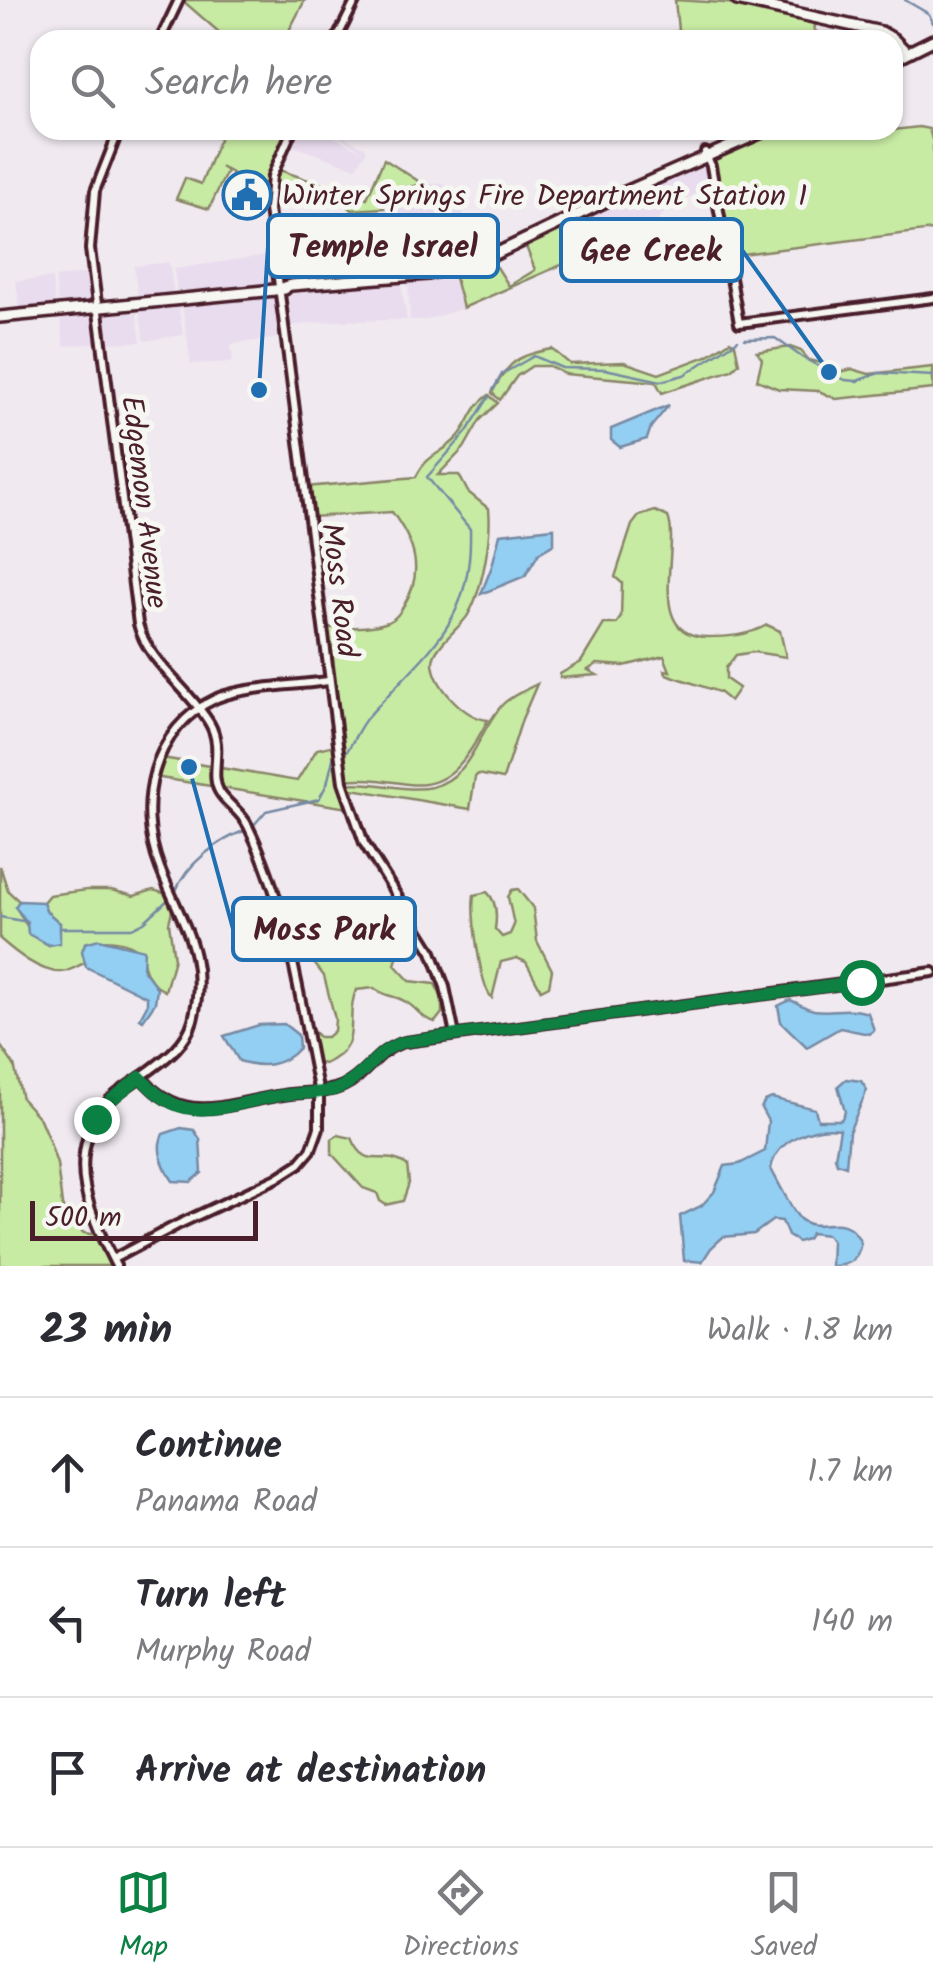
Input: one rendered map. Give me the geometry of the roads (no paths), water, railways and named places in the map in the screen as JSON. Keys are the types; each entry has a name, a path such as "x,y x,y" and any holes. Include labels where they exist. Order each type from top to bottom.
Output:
{"main road":[{"path":"737,0 859,30"},
{"path":"903,51 933,36"},
{"path":"707,155 735,140"},
{"path":"0,317 446,270 575,218 743,140"}],"street":[{"path":"165,30 179,0"},
{"path":"341,30 356,0"},
{"name":"Edgemon Avenue","path":"114,1262 299,1164 311,1150 319,1128 319,1093 280,904 247,822 219,791 216,740 200,710 146,643 138,624 90,249 91,211 98,178 115,140"},
{"name":"Moss Road","path":"287,140 275,167 269,194 346,794 364,843 438,965 455,1035"},
{"path":"707,155 739,323 933,298"},
{"path":"114,1262 88,1209 83,1161 90,1133 103,1107 183,1041 195,1005 198,963 184,917 157,860 148,796 151,775 166,742 200,710 228,694 330,681"},
{"path":"140,1077 167,1101 206,1109 289,1094 319,1093 348,1084 388,1046 933,972"}],"water":[{"path":"669,405 651,427 647,439 620,447 611,440 611,429"},
{"path":"554,528 554,544 539,553 525,576 481,594 500,534"},
{"path":"19,901 43,902 46,911 60,923 60,943 49,945 28,934 27,922 15,907"},
{"path":"99,939 144,950 143,969 157,988 155,1003 143,1020 140,1018 147,997 86,967 82,951 85,943"},
{"path":"790,1000 814,1010 868,1013 874,1030 869,1034 840,1028 807,1047 781,1022 778,1006"},
{"path":"284,1024 298,1035 299,1048 286,1059 271,1064 239,1061 224,1036 259,1025"},
{"path":"846,1079 861,1081 867,1090 849,1132 846,1166 837,1163 835,1157 840,1129 830,1128 808,1132 788,1142 771,1169 799,1218 814,1225 847,1226 854,1232 861,1243 854,1258 831,1266 832,1242 827,1235 811,1233 798,1242 788,1236 782,1221 773,1220 754,1234 723,1237 702,1262 684,1260 680,1216 701,1206 714,1192 725,1166 739,1164 765,1151 768,1121 761,1108 765,1101 772,1098 815,1109 818,1120 841,1120 845,1112 838,1086"},
{"path":"181,1128 194,1130 200,1139 202,1173 191,1182 173,1181 160,1152 163,1134"}],"waterway":[{"path":"905,0 929,14 933,23"},
{"path":"745,339 775,338 845,380 857,381 879,373 933,376"},
{"path":"493,390 502,374 534,356 562,368 605,369 661,381 684,375 738,340"},
{"path":"253,826 266,811 319,799 334,755 347,751 364,722 426,655 454,614 469,563 470,529 427,477 466,433 489,397"},
{"path":"175,893 187,872 204,855 246,830"},
{"path":"60,928 132,928 171,897"},
{"path":"0,917 28,922"}],"place":[{"name":"Winter Springs Fire Department Station 1","path":"247,195"},
{"name":"Gee Creek","path":"829,372"},
{"name":"Temple Israel","path":"259,390"},
{"name":"Moss Park","path":"189,767"}]}
